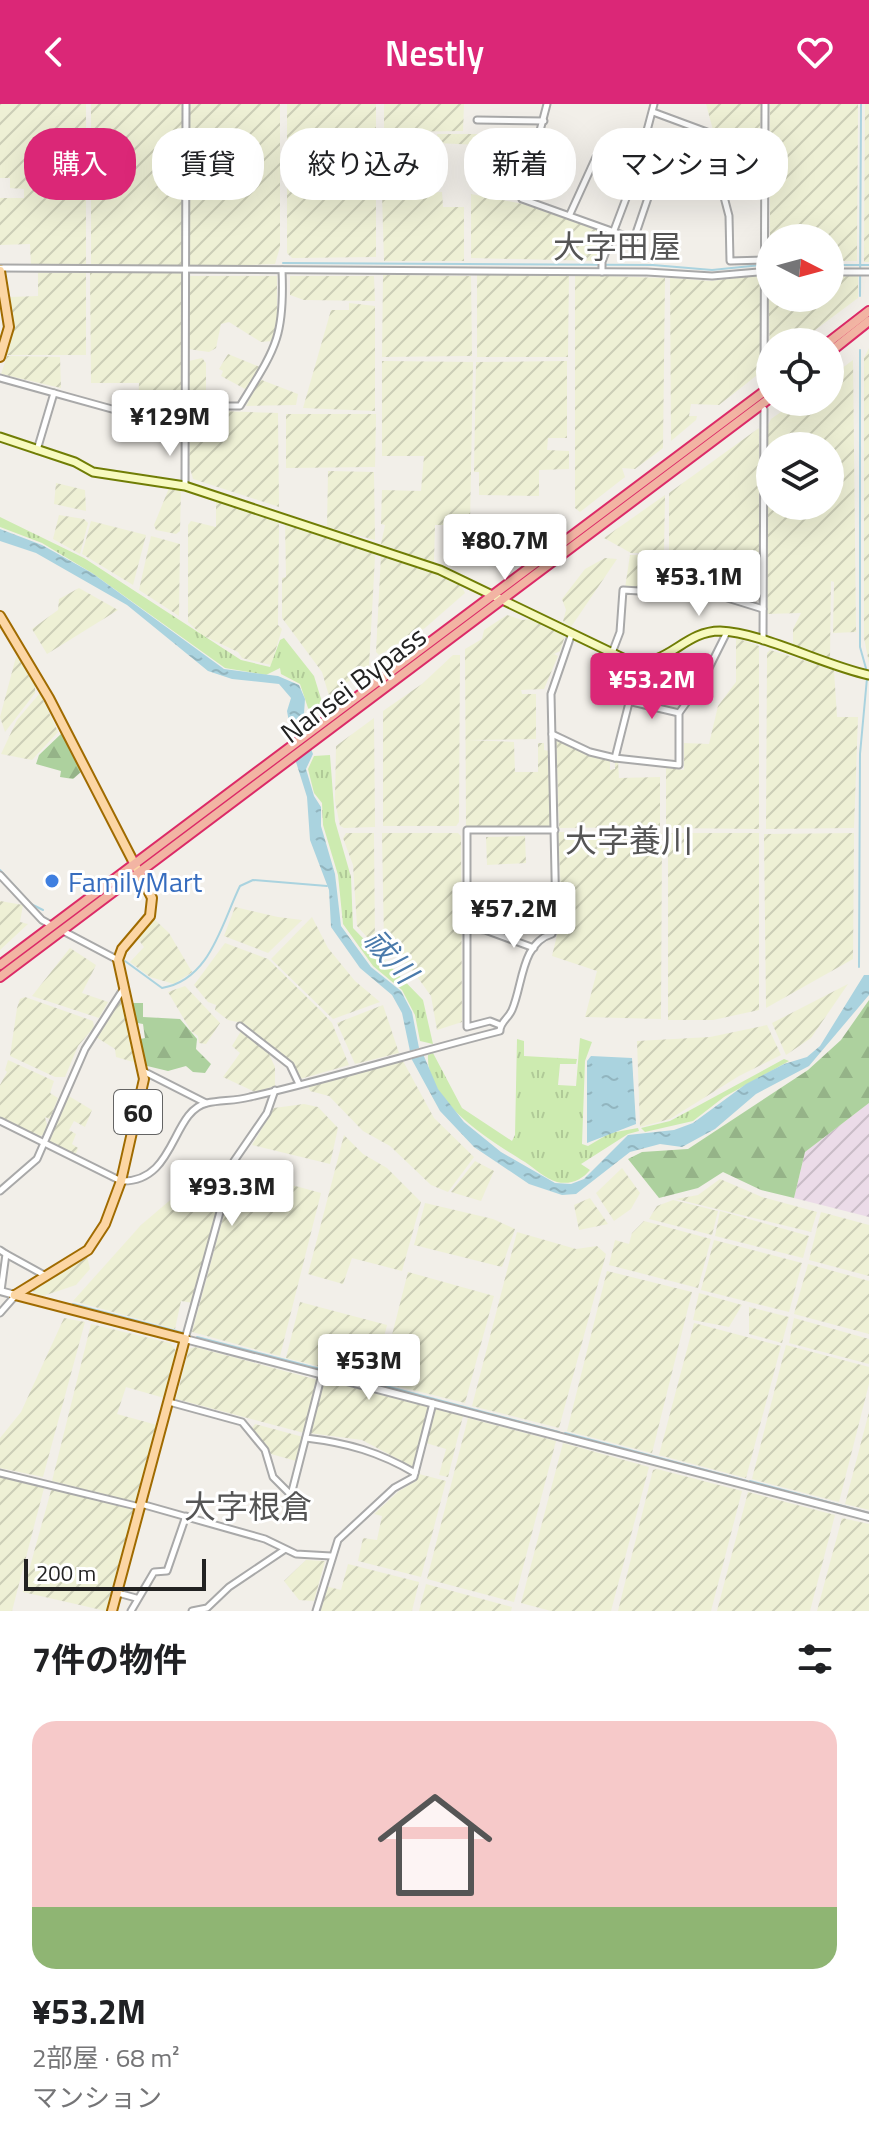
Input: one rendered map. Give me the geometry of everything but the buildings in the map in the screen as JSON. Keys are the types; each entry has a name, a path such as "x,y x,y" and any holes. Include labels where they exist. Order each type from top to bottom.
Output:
{"highway":[{"path":"844,330 869,311"},
{"path":"844,341 869,321"},
{"name":"Nansei Bypass","path":"339,717 493,594 756,394"},
{"name":"Nansei Bypass","path":"0,977 139,874 255,780 505,598 756,409"},
{"name":"Nansei Bypass","path":"0,965 133,864 255,780"}],"main road":[{"path":"0,270 9,327 0,357"},
{"path":"0,437 104,475 185,486 440,570 639,663 664,658 702,634 727,632 866,674"},
{"path":"0,616 49,698 152,898 152,910 122,949 118,960"},
{"name":"60","path":"15,1295 70,1264 95,1242 121,1181 144,1086 118,960"},
{"path":"15,1295 185,1339 112,1611"}],"street":[{"path":"185,486 186,104"},
{"path":"547,104 522,199 634,239 639,233 648,200"},
{"path":"648,128 654,104"},
{"path":"765,104 766,224"},
{"path":"653,112 693,124 707,132 729,216 730,261 756,265"},
{"path":"477,120 544,121"},
{"path":"570,214 592,166"},
{"path":"602,267 624,200"},
{"path":"0,270 602,267 712,276 756,269"},
{"path":"185,406 240,406 280,336 284,310 282,269"},
{"path":"0,378 184,429"},
{"path":"37,451 54,393"},
{"path":"763,642 764,416"},
{"path":"612,653 620,632 623,590 721,596 763,609"},
{"path":"552,734 590,752 679,765 679,713 697,689 727,632"},
{"path":"0,1121 43,1146 121,1181 141,1180 154,1170 192,1114 206,1103 250,1097 500,1031 500,1025 514,1007 527,956 552,934 558,910 551,687 572,633"},
{"path":"615,758 632,702 639,663"},
{"path":"632,702 679,713"},
{"path":"500,1025 490,1021 467,1027 467,830 555,830"},
{"path":"0,875 42,920 52,925"},
{"path":"467,928 485,930 534,948"},
{"path":"63,931 118,960"},
{"path":"0,1191 29,1170 43,1146 85,1049 122,991"},
{"path":"240,1026 290,1065 299,1084"},
{"path":"142,1071 206,1103"},
{"path":"276,1089 267,1113 234,1161 185,1339 869,1517"},
{"path":"0,1313 15,1295 1,1291 3,1252 47,1276"},
{"path":"168,1402 242,1422 265,1450 273,1477 291,1495 322,1374"},
{"path":"316,1611 338,1540 415,1473 433,1403"},
{"path":"306,1438 347,1443 380,1453 415,1473"},
{"path":"0,1473 186,1516 265,1539 284,1550 305,1556 331,1556"},
{"path":"131,1611 154,1572 167,1571 186,1516"},
{"path":"192,1611 207,1608 229,1587 284,1550"},
{"path":"117,1592 136,1598"}],"shaded area":[{"path":"869,1103 869,1217 794,1198 805,1152"}],"green space":[{"path":"0,104 86,104 86,128 24,128 24,189 10,188 10,178 0,178"},
{"path":"91,104 182,104 182,128 152,128 152,200 182,200 182,265 91,265 91,200 136,200 136,128 91,128"},
{"path":"189,104 280,104 280,247 275,264 189,267 189,200 264,200 264,128 189,128"},
{"path":"287,104 376,104 376,128 287,128"},
{"path":"384,104 464,104 463,131 448,131 448,128 384,128"},
{"path":"706,104 761,104 760,128 712,128"},
{"path":"770,104 858,104 857,261 844,261 844,224 770,224 770,200 788,200 788,128 770,128"},
{"path":"865,104 869,104 869,262 864,262"},
{"path":"448,134 464,134 464,144 448,144"},
{"path":"0,198 86,200 86,264 31,265 30,244 0,245"},
{"path":"287,200 376,200 376,257 292,258 287,253"},
{"path":"382,200 443,200 443,207 464,207 464,261 384,261"},
{"path":"471,200 523,204 607,233 598,261 471,258"},
{"path":"38,273 86,273 86,355 6,355 13,327 10,297 38,296"},
{"path":"90,273 182,273 182,409 138,405 139,383 91,383"},
{"path":"569,273 568,357 477,357 477,275"},
{"path":"383,275 471,276 472,356 382,357"},
{"path":"575,275 665,278 663,448 635,469 622,468 625,477 580,512 575,508"},
{"path":"844,275 858,275 858,298 844,308"},
{"path":"189,276 277,276 277,323 272,341 261,342 229,322 221,324 216,348 209,352 188,349"},
{"path":"290,276 374,276 375,301 304,300 290,295"},
{"path":"756,276 756,312 761,312 761,328 756,328 756,376 719,405 691,404 689,416 697,416 696,420 671,441 670,278 710,281"},
{"path":"349,303 375,306 375,411 303,408 331,310 349,310"},
{"path":"769,312 839,312 818,328 769,328"},
{"path":"869,348 869,663 864,638 864,358"},
{"path":"228,354 260,367 247,390 221,376 223,371 219,369"},
{"path":"7,356 60,357 61,388 1,374"},
{"path":"202,358 206,363 206,399 188,402 189,361"},
{"path":"853,360 856,632 833,633 834,582 831,581 830,659 793,649 793,629 801,613 766,614 767,520 844,520 844,432 767,432 775,416 844,416 844,367"},
{"path":"382,361 473,362 470,525 435,525 434,563 381,544 385,525 381,524 382,490 421,491 424,456 382,456"},
{"path":"567,361 567,438 548,438 547,450 569,451 569,469 539,470 539,496 479,495 479,472 474,472 476,362"},
{"path":"259,379 298,394 296,405 246,406"},
{"path":"191,410 278,413 279,507 193,479 189,464"},
{"path":"286,414 376,414 375,467 286,468"},
{"path":"759,428 756,432 756,520 759,520 759,586 724,585 726,552 669,551 669,493"},
{"path":"328,471 374,472 375,540 327,527"},
{"path":"56,483 85,490 86,511 54,504"},
{"path":"169,488 181,489 180,531 176,534 156,530 154,525"},
{"path":"665,495 664,553 631,553 604,538"},
{"path":"216,498 275,518 279,525 278,625 282,629 271,665 242,658 238,652 202,635 188,622 188,525 191,521 216,527"},
{"path":"59,515 84,519 88,523 80,554 53,539"},
{"path":"0,517 84,558 241,660 270,667 280,640 284,638 314,676 322,702 316,715 308,708 300,684 281,674 280,668 266,675 225,668 92,573 42,543 0,527"},
{"path":"91,521 146,535 133,585 82,554"},
{"path":"285,521 373,552 375,557 369,666 329,696 322,672 282,618 282,578 286,577"},
{"path":"151,536 180,544 179,616 139,590"},
{"path":"381,555 451,578 460,583 465,593 425,628 379,655 376,652"},
{"path":"630,555 720,555 720,579 707,578 706,591 625,588"},
{"path":"605,558 617,559 571,627 563,621 566,610 562,599 585,569"},
{"path":"79,588 118,610 47,654 32,629 58,610 59,599"},
{"path":"507,615 522,620 534,619 565,636 560,651 554,654 558,656 544,689 521,690 522,694 536,694 536,739 467,740 514,742 515,772 538,772 538,743 544,743 544,750 549,751 552,828 466,828 465,649 482,639 484,630"},
{"path":"736,638 759,646 759,829 666,828 666,768 684,770 684,743 709,744 718,706 736,682"},
{"path":"770,650 834,670 837,717 858,717 854,828 766,829 767,653"},
{"path":"453,655 460,655 459,822 456,826 383,826 383,711 422,684"},
{"path":"19,656 35,684 35,693 5,732 0,717 16,657"},
{"path":"40,693 58,732 32,760 1,754 17,720"},
{"path":"374,718 375,827 344,828 340,826 335,801 336,746"},
{"path":"62,733 82,771 73,779 60,777 61,771 36,764 39,755"},
{"path":"556,737 591,756 610,760 610,770 615,769 615,760 618,761 619,778 660,777 660,827 559,828"},
{"path":"330,755 335,821 351,877 353,928 423,1000 433,1044 420,1041 415,1015 402,990 373,966 343,924 338,875 323,825 322,803 314,793 308,769 314,756"},
{"path":"558,832 662,833 661,1019 585,1017 597,971 552,956 562,914"},
{"path":"346,833 374,833 375,946 357,926 353,865 343,838"},
{"path":"382,833 458,833 461,836 462,1022 437,1030 431,996 413,971 384,944"},
{"path":"668,833 759,833 759,1010 713,1020 668,1020"},
{"path":"854,833 853,959 766,1008 764,834"},
{"path":"525,836 526,863 487,865 486,837"},
{"path":"0,901 23,905 20,922 28,924 0,950"},
{"path":"235,907 302,920 268,953 224,936"},
{"path":"312,917 328,948 355,981 380,1002 333,1019 271,959"},
{"path":"153,918 169,933 192,972 174,984 150,977 130,962 144,947 138,939"},
{"path":"225,943 268,959 321,1011 332,1023 349,1065 300,1079 290,1061 242,1023 228,1020 215,1010 216,1005 208,1002 194,985"},
{"path":"70,948 96,965 82,993 108,1002 99,1018 32,996"},
{"path":"848,984 811,1038 786,1055 772,1023"},
{"path":"185,986 220,1023 206,1044 199,1043 198,1036 191,1031 168,992"},
{"path":"25,997 93,1021 94,1027 78,1046 65,1077 55,1077 10,1056 17,1008 20,999"},
{"path":"118,999 123,1001 137,1063 116,1057 115,1049 96,1037"},
{"path":"869,1000 869,1103 805,1152 794,1198 761,1190 723,1172 698,1188 659,1198 628,1159 642,1152 688,1149 808,1070 841,1040"},
{"path":"128,1003 143,1003 143,1017 180,1019 197,1039 196,1049 211,1064 205,1073 193,1072 186,1066 168,1071 143,1065 136,1040 145,1038 143,1024 132,1022"},
{"path":"383,1005 399,1053 355,1064 337,1023"},
{"path":"767,1025 781,1055 739,1076 670,1119 640,1127 637,1041 710,1037"},
{"path":"241,1031 269,1054 275,1067 275,1086 255,1092 223,1077 240,1053 232,1046"},
{"path":"580,1038 592,1042 585,1061 582,1144 588,1146 610,1133 638,1128 639,1131 628,1134 581,1164 590,1170 571,1182 562,1183 549,1178 479,1131 448,1104 430,1072 428,1055 433,1053 462,1108 512,1141 515,1135 517,1039 524,1041 524,1056 577,1059 576,1064 560,1064 558,1085 576,1086"},
{"path":"784,1059 789,1061 724,1097 693,1121 645,1132 641,1128 670,1121"},
{"path":"8,1060 54,1081 50,1093 58,1098 50,1119 45,1117 47,1125 43,1135 38,1137 0,1117 0,1085 7,1072"},
{"path":"403,1061 434,1118 474,1157 448,1192 431,1185 390,1146 363,1131 329,1096 310,1091 308,1085"},
{"path":"67,1095 92,1110 85,1127 74,1121 69,1130 76,1134 72,1144 78,1148 75,1156 48,1145 47,1141"},
{"path":"304,1104 318,1107 338,1128 330,1164 252,1145 274,1108"},
{"path":"344,1135 363,1154 387,1168 421,1202 402,1271 352,1258 343,1284 308,1274"},
{"path":"475,1161 494,1171 481,1201 451,1192"},
{"path":"622,1168 640,1193 631,1209 614,1221 596,1193"},
{"path":"236,1170 321,1193 280,1356 192,1332"},
{"path":"207,1176 225,1181 193,1303 181,1301 175,1329 73,1301 141,1225 189,1184"},
{"path":"720,1179 762,1197 817,1212 811,1232 676,1199 698,1195"},
{"path":"590,1198 608,1224 579,1230 574,1205"},
{"path":"673,1200 718,1211 712,1235 649,1219 657,1206"},
{"path":"425,1203 493,1219 515,1229 502,1267 414,1245"},
{"path":"720,1211 809,1236 803,1258 715,1236"},
{"path":"821,1212 869,1225 869,1276 809,1260"},
{"path":"644,1221 711,1239 698,1288 609,1265 615,1240 629,1244 632,1233"},
{"path":"517,1232 576,1249 597,1246 606,1254 559,1428 472,1406"},
{"path":"714,1240 802,1263 789,1312 701,1290"},
{"path":"87,1256 90,1269 76,1285 43,1296 35,1294 32,1289"},
{"path":"808,1264 869,1281 869,1334 794,1314"},
{"path":"607,1271 692,1292 652,1453 567,1431"},
{"path":"408,1272 494,1296 465,1403 380,1382"},
{"path":"699,1293 742,1305 729,1327 693,1320"},
{"path":"300,1302 387,1325 373,1380 286,1358"},
{"path":"749,1307 789,1317 782,1343 749,1334"},
{"path":"64,1318 85,1322 43,1477 0,1468 0,1438 21,1412"},
{"path":"794,1318 869,1339 869,1364 789,1343"},
{"path":"694,1323 781,1346 746,1478 659,1455"},
{"path":"91,1324 170,1343 177,1352 164,1398 126,1387 117,1414 157,1425 135,1502 52,1481"},
{"path":"786,1345 869,1367 869,1384 839,1502 752,1479"},
{"path":"195,1347 318,1380 304,1433 176,1399 189,1349"},
{"path":"324,1380 428,1407 413,1467 362,1440 309,1433"},
{"path":"435,1409 463,1416 448,1477 439,1475 446,1449 426,1443"},
{"path":"869,1412 869,1510 845,1504"},
{"path":"468,1418 556,1441 514,1602 427,1579"},
{"path":"255,1424 303,1437 296,1461 271,1454 252,1428"},
{"path":"563,1443 649,1467 611,1611 551,1611 521,1603"},
{"path":"653,1470 742,1491 711,1611 618,1611"},
{"path":"419,1474 446,1481 421,1577 358,1561 363,1538 377,1540 382,1516 374,1514 399,1491 416,1481"},
{"path":"0,1477 44,1488 12,1611 0,1611"},
{"path":"52,1487 134,1509 106,1611 23,1592"},
{"path":"748,1492 835,1515 810,1611 717,1611"},
{"path":"842,1518 869,1524 869,1611 817,1611"},
{"path":"306,1560 325,1561 314,1601 299,1600 284,1581"},
{"path":"348,1564 419,1582 412,1611 319,1611 325,1586 341,1590"},
{"path":"426,1584 512,1607 511,1611 419,1611"}],"water":[{"path":"0,529 42,545 92,573 224,669 278,676 299,685 305,699 303,729 313,754 306,769 314,796 321,807 321,826 335,874 341,926 371,967 401,991 412,1012 419,1048 410,1051 402,1013 392,995 360,968 331,927 329,890 310,840 307,797 296,762 287,711 291,698 279,684 232,679 208,671 127,605 36,553 0,541"},
{"path":"864,975 869,975 869,995 809,1066 756,1094 715,1129 682,1147 660,1144 630,1152 576,1194 562,1195 529,1184 474,1147 440,1111 411,1058 423,1054 438,1089 464,1122 501,1152 555,1183 571,1184 584,1179 628,1135 674,1130 693,1123 746,1084 784,1064 807,1057 820,1046"},
{"path":"591,1056 632,1058 636,1124 587,1143 587,1061"}],"waterway":[{"path":"860,296 861,104"},
{"path":"283,263 653,265 712,270 756,266"},
{"path":"844,265 869,265"},
{"path":"860,350 860,647 867,672"},
{"path":"859,967 860,754 867,678"},
{"path":"0,870 31,904 43,910"},
{"path":"125,961 162,988 178,983 192,974 212,949 240,886 253,880 327,886"},
{"path":"73,1304 184,1333"},
{"path":"197,1337 374,1383"},
{"path":"378,1384 559,1432"},
{"path":"565,1433 747,1481"},
{"path":"750,1481 869,1513"}],"place":[{"name":"FamilyMart","path":"52,881"}],"district":[{"name":"大字田屋","path":"617,246"},
{"name":"大字養川","path":"629,840"},
{"name":"大字根倉","path":"248,1506"}],"water label":[{"name":"祓川","path":"391,956"}]}
